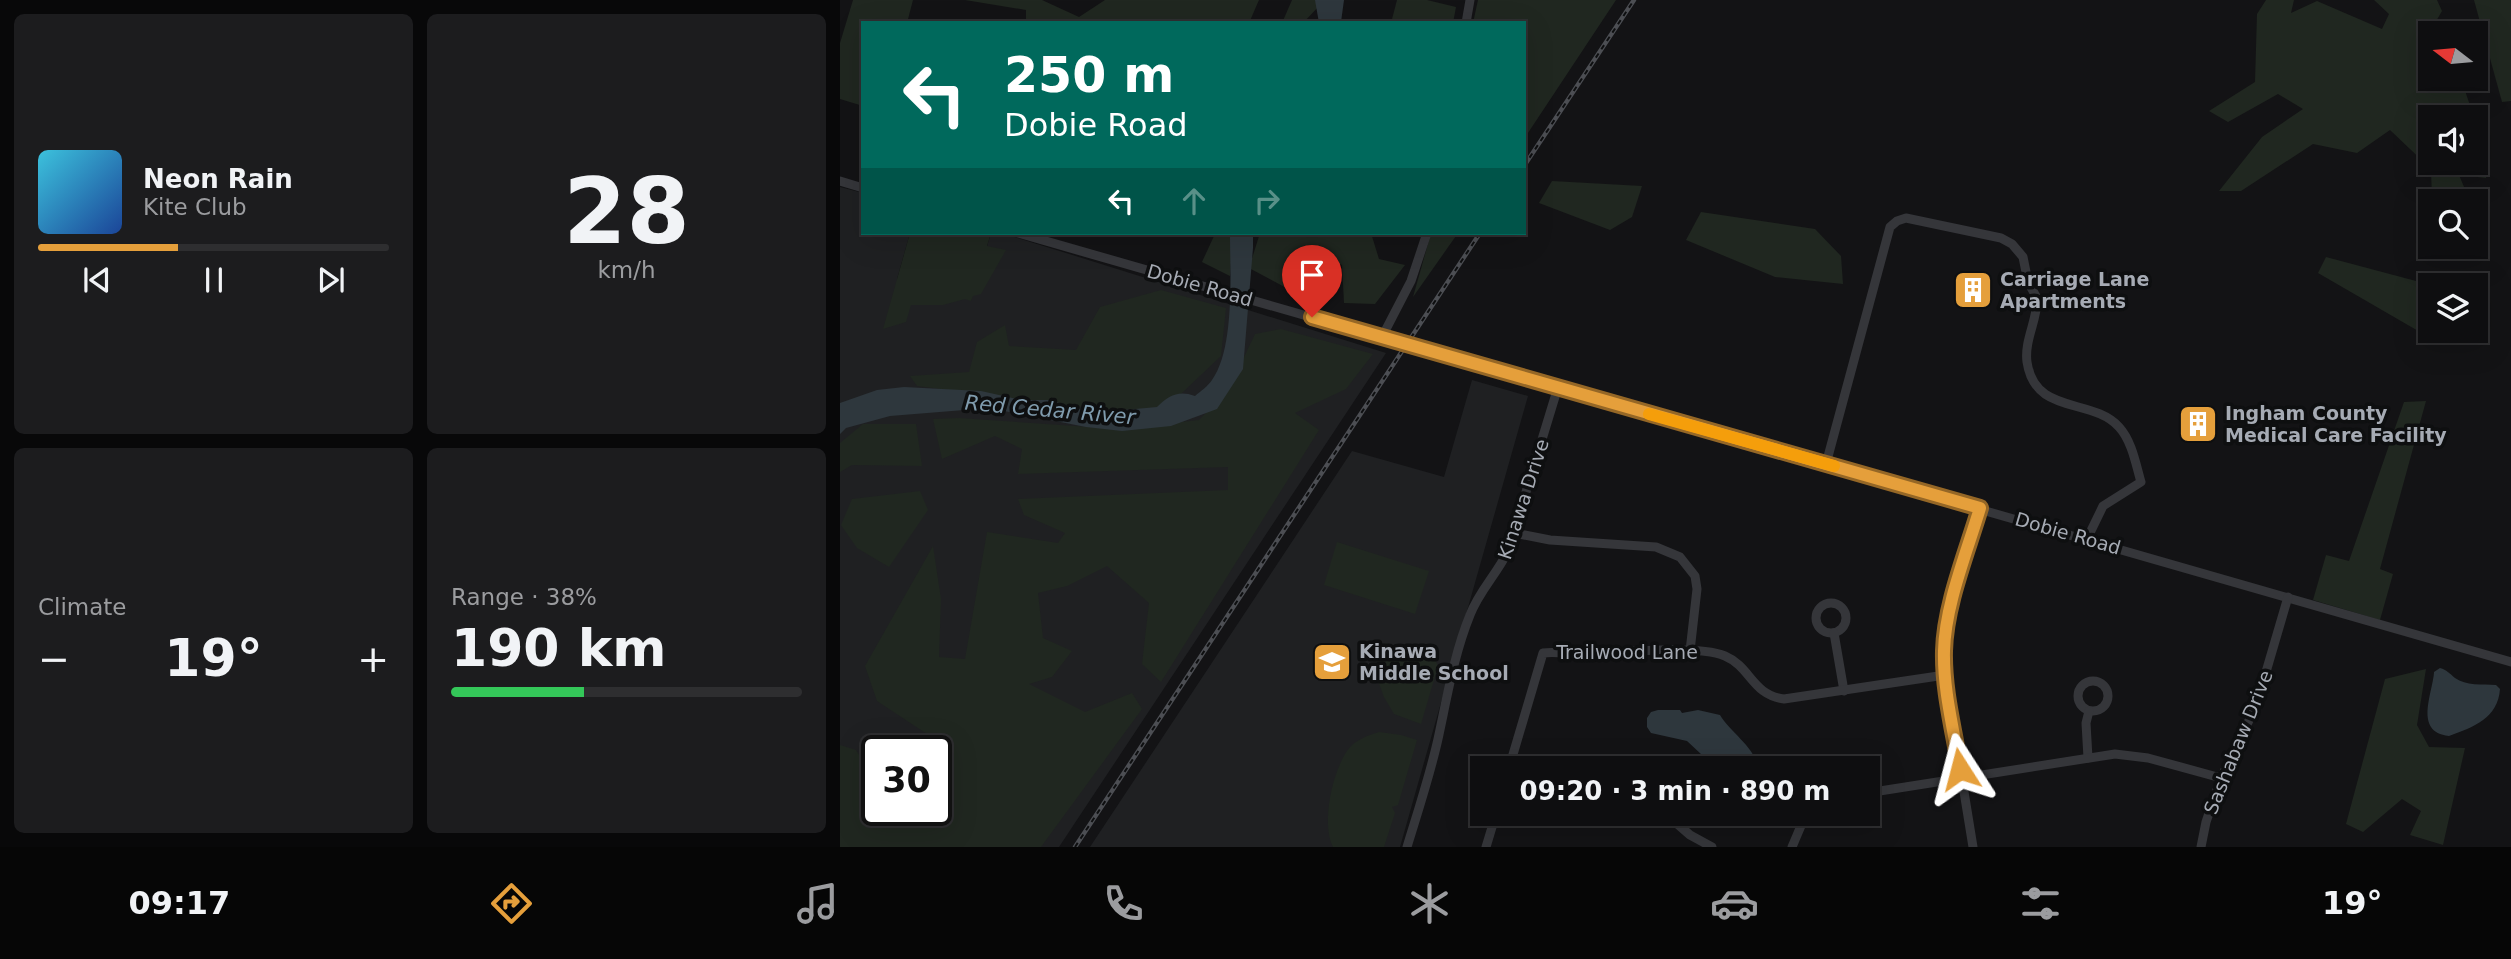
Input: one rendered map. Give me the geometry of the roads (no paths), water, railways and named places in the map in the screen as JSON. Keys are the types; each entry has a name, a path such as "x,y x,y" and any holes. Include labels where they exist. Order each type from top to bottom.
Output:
{"street":[{"path":"1466,21 1470,0"},
{"path":"840,181 861,187"},
{"path":"1826,464 1890,228 1897,221 1906,218 2001,238 2012,244 2023,257 2028,282 2037,298 2026,352 2033,379 2041,391 2053,399 2105,415 2113,421 2125,435 2141,482 2103,506 2088,539"},
{"name":"Dobie Road","path":"1025,235 2511,662"},
{"path":"1381,337 1411,281 1426,235"},
{"name":"Kinawa Drive","path":"1407,847 1468,618 1475,601 1500,568 1514,533 1558,387"},
{"path":"1973,847 1945,675 1944,648 1951,609 1980,508"},
{"path":"1514,533 1550,540 1656,547 1680,557 1695,576 1697,589 1690,651"},
{"name":"Sashabaw Drive","path":"2202,847 2206,822 2221,778 2256,706 2288,597"},
{"path":"1834,633 1844,691"},
{"name":"Trailwood Lane","path":"1512,756 1543,653 1714,653 1731,659 1761,691 1784,699 1945,675"},
{"path":"2088,758 2086,723 2089,710"},
{"path":"1880,791 2088,758 2131,754 2221,778"},
{"path":"1486,847 1492,826"},
{"path":"1680,826 1712,847"},
{"path":"1792,847 1801,826"}],"water":[{"path":"1315,0 1344,0 1341,21 1319,21"},
{"name":"Red Cedar River","path":"1230,235 1253,235 1243,369 1217,409 1171,426 1122,431 1086,427 989,408 890,416 846,428 840,434 840,403 877,390 904,387 981,391 1021,400 1050,400 1082,410 1113,411 1157,407 1166,399 1179,394 1195,396 1212,380 1225,349 1230,289"},
{"path":"2440,668 2464,682 2496,685 2500,689 2490,714 2476,725 2449,736 2438,733 2428,720 2434,672"},
{"path":"1680,710 1682,713 1698,710 1720,715 1754,756 1703,756 1687,741 1651,733 1647,727 1647,718 1651,712"}],"railway":[{"path":"1526,163 1634,0"},
{"path":"1075,847 1479,235"}],"place":[{"name":"Carriage Lane Apartments","path":"1973,290"},
{"name":"Ingham County Medical Care Facility","path":"2198,424"},
{"name":"Kinawa Middle School","path":"1332,662"}]}
